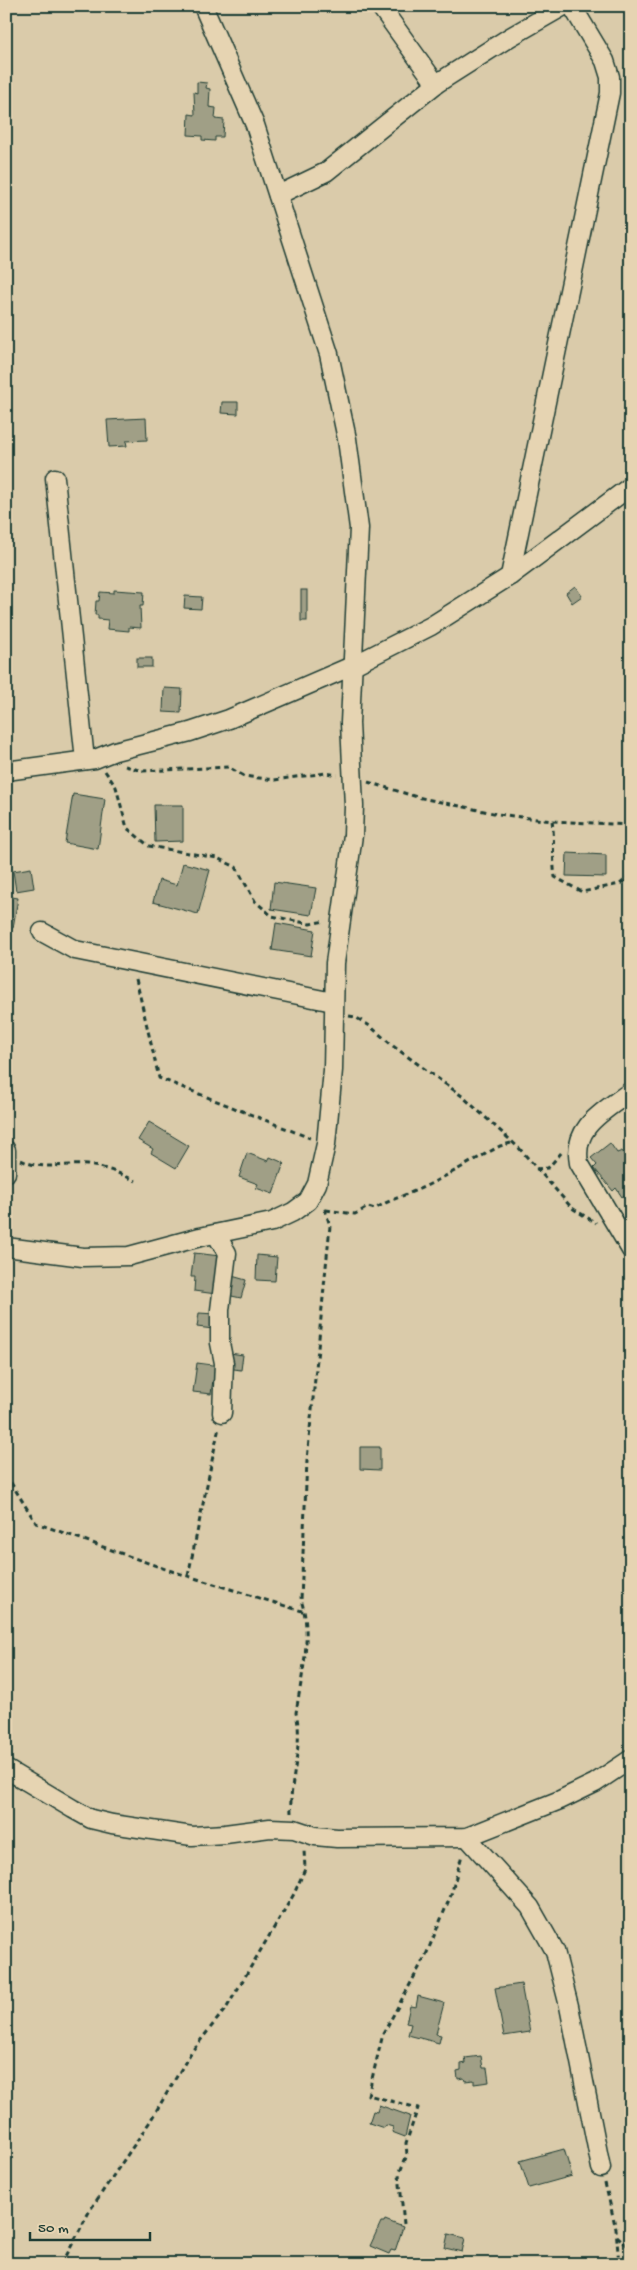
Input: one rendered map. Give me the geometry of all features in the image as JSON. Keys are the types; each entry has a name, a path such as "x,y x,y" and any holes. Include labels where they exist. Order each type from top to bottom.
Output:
{"street":[{"path":"6,1247 82,1257 113,1258 145,1253 216,1234 272,1222 308,1201 317,1184 326,1144 333,1070 335,963 352,834 354,778 350,723 359,528 347,439 329,354 255,125 203,6"},
{"path":"380,6 436,84"},
{"path":"278,195 326,172 436,84 510,37 564,6"},
{"path":"510,576 610,93 610,76 605,61 572,6"},
{"path":"55,478 90,760"},
{"path":"6,771 90,760 229,719 352,666 431,626 510,576 631,486"},
{"path":"42,932 75,950 333,1007"},
{"path":"631,1091 590,1122 579,1138 577,1150 579,1163 614,1217 631,1250"},
{"path":"6,1173 7,1151"},
{"path":"216,1234 227,1253 220,1310 220,1343 224,1363 222,1413"},
{"path":"6,1770 91,1818 112,1824 192,1836 270,1828 298,1830 315,1836 337,1838 467,1837 560,1800 595,1783 631,1759"},
{"path":"467,1837 530,1907 555,1951 569,2006 601,2168"}],"path":[{"path":"90,760 116,787 128,828 149,846 217,858 236,867 255,901 272,916 310,924 342,918"},
{"path":"124,766 142,770 228,767 244,776 274,780 326,773 354,778 417,797 498,814 552,820 631,825"},
{"path":"552,820 555,838 552,856 555,877 582,892 620,884 631,875"},
{"path":"132,962 159,1078 326,1144"},
{"path":"333,1007 370,1026 393,1046 462,1096 519,1148 572,1208 598,1224"},
{"path":"536,1169 548,1168 567,1146 579,1138"},
{"path":"308,1201 326,1210 355,1214 368,1207 375,1209 392,1198 403,1197 500,1146 512,1143"},
{"path":"7,1151 32,1166 86,1165 110,1169 136,1181"},
{"path":"62,2264 90,2210 149,2122 192,2051 227,2007 294,1894 305,1869 298,1830 290,1811 293,1778 297,1767 299,1724 296,1713 306,1643 305,1612 301,1600 306,1478 330,1226 317,1184"},
{"path":"188,1576 222,1413"},
{"path":"6,1475 36,1523 188,1576 305,1612"},
{"path":"404,2224 399,2174 407,2155 406,2143 418,2108 368,2095 383,2034 426,1955 451,1895 467,1837"},
{"path":"601,2168 616,2235 619,2264"},
{"path":"616,2235 631,2250"}],"building":[{"path":"197,82 207,83 206,88 210,89 209,107 216,108 215,119 224,120 223,137 215,137 215,141 202,140 202,136 188,135 189,114 195,115 194,92 197,93"},
{"path":"222,402 238,402 238,414 221,413"},
{"path":"146,418 147,440 126,441 127,446 109,447 107,420"},
{"path":"575,586 582,596 572,603 566,593"},
{"path":"114,590 144,592 143,606 140,606 141,628 129,627 129,631 107,629 108,620 98,619 98,615 95,615 96,601 99,601 100,592 114,593"},
{"path":"301,590 307,590 307,621 301,621"},
{"path":"185,596 202,597 201,609 184,608"},
{"path":"137,658 152,658 152,667 137,667"},
{"path":"164,688 182,689 181,713 163,712"},
{"path":"73,794 105,799 98,849 65,843"},
{"path":"154,805 183,805 183,841 155,842"},
{"path":"567,853 606,855 606,877 566,876"},
{"path":"183,863 210,870 198,914 153,902 159,880 177,885"},
{"path":"31,868 34,888 16,891 13,871"},
{"path":"274,882 316,888 311,915 271,909"},
{"path":"6,896 18,898 13,928 6,927"},
{"path":"276,923 315,930 311,956 272,950"},
{"path":"149,1122 189,1146 176,1168 151,1153 153,1149 138,1140"},
{"path":"610,1143 617,1153 622,1151 631,1162 631,1189 622,1197 616,1188 613,1191 594,1168 597,1165 591,1158"},
{"path":"247,1153 268,1161 270,1157 284,1163 273,1194 256,1188 258,1184 239,1177"},
{"path":"194,1253 220,1256 216,1294 194,1291 195,1277 191,1277"},
{"path":"257,1255 277,1257 275,1281 256,1280"},
{"path":"232,1276 246,1280 241,1298 227,1295"},
{"path":"199,1313 215,1314 213,1329 197,1327"},
{"path":"230,1353 243,1355 241,1370 227,1368"},
{"path":"197,1363 220,1366 218,1381 213,1380 211,1394 193,1392"},
{"path":"360,1447 380,1447 380,1470 360,1469"},
{"path":"521,1984 530,2032 504,2036 495,1988"},
{"path":"418,1996 444,2003 436,2034 441,2035 439,2043 408,2035 411,2024 406,2023 410,2006 416,2007"},
{"path":"481,2056 483,2068 487,2068 489,2082 474,2084 474,2080 465,2081 464,2078 458,2079 457,2071 461,2070 461,2064 466,2063 465,2058"},
{"path":"379,2105 410,2116 405,2137 392,2132 393,2127 386,2125 384,2128 369,2123 373,2111 377,2112"},
{"path":"564,2149 572,2176 529,2188 520,2161"},
{"path":"385,2220 403,2227 395,2251 391,2250 389,2254 370,2246 381,2222"},
{"path":"448,2234 465,2238 462,2252 445,2248"}]}
